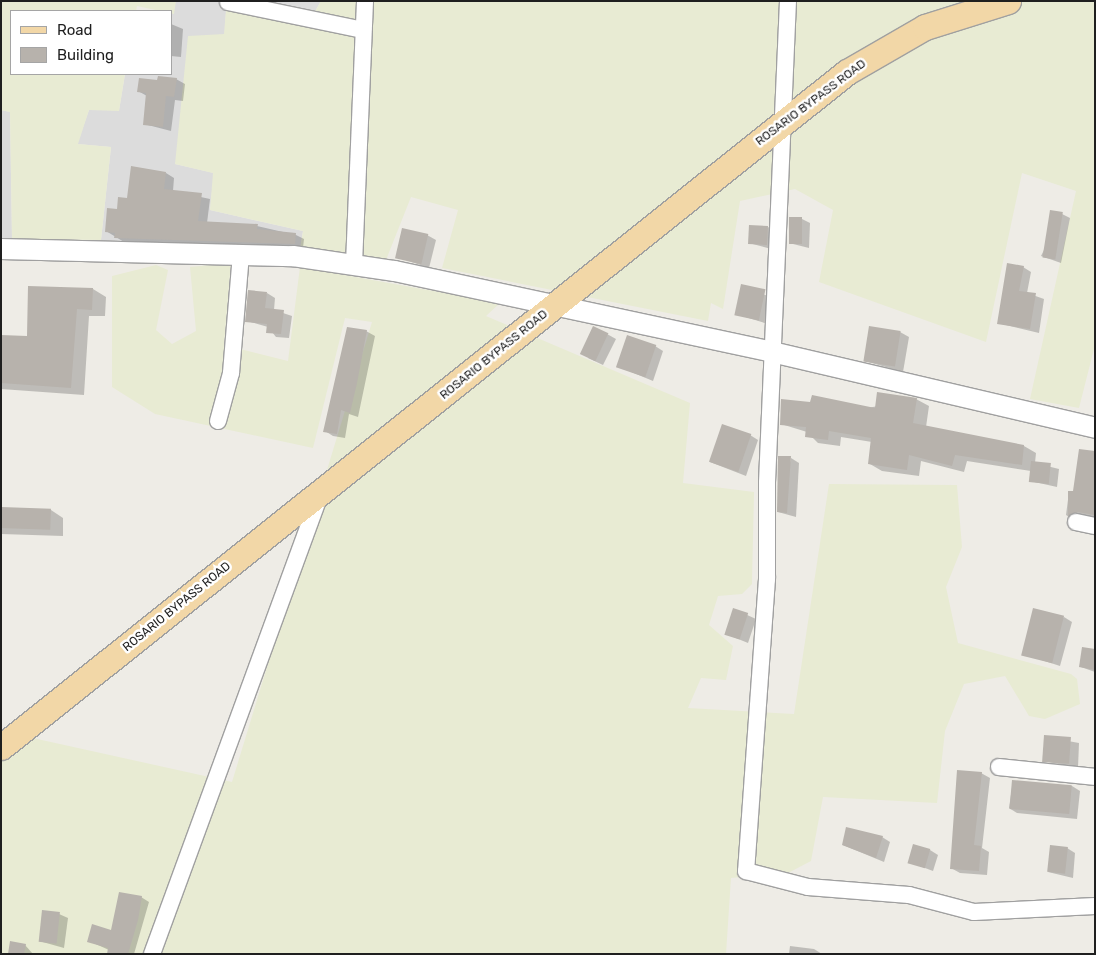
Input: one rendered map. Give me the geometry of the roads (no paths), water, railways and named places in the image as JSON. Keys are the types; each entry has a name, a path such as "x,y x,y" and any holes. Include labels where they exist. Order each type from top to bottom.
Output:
{"main road":[{"name":"ROSARIO BYPASS ROAD","path":"1,747 321,492 548,303 784,113 875,37 956,1"},
{"name":"ROSARIO BYPASS ROAD","path":"784,113 888,46 925,26 1008,1"},
{"name":"ROSARIO BYPASS ROAD","path":"1,727 548,303"}],"street":[{"path":"354,264 365,1"},
{"path":"788,1 772,352 765,618 746,871 808,887 909,895 974,912 1095,906"},
{"path":"228,2 363,30"},
{"path":"1,249 241,255 354,264 548,303 772,352 1095,428"},
{"path":"218,421 231,373 241,255"},
{"path":"152,954 321,492"},
{"path":"1076,522 1095,526"},
{"path":"999,767 1095,777"}]}
